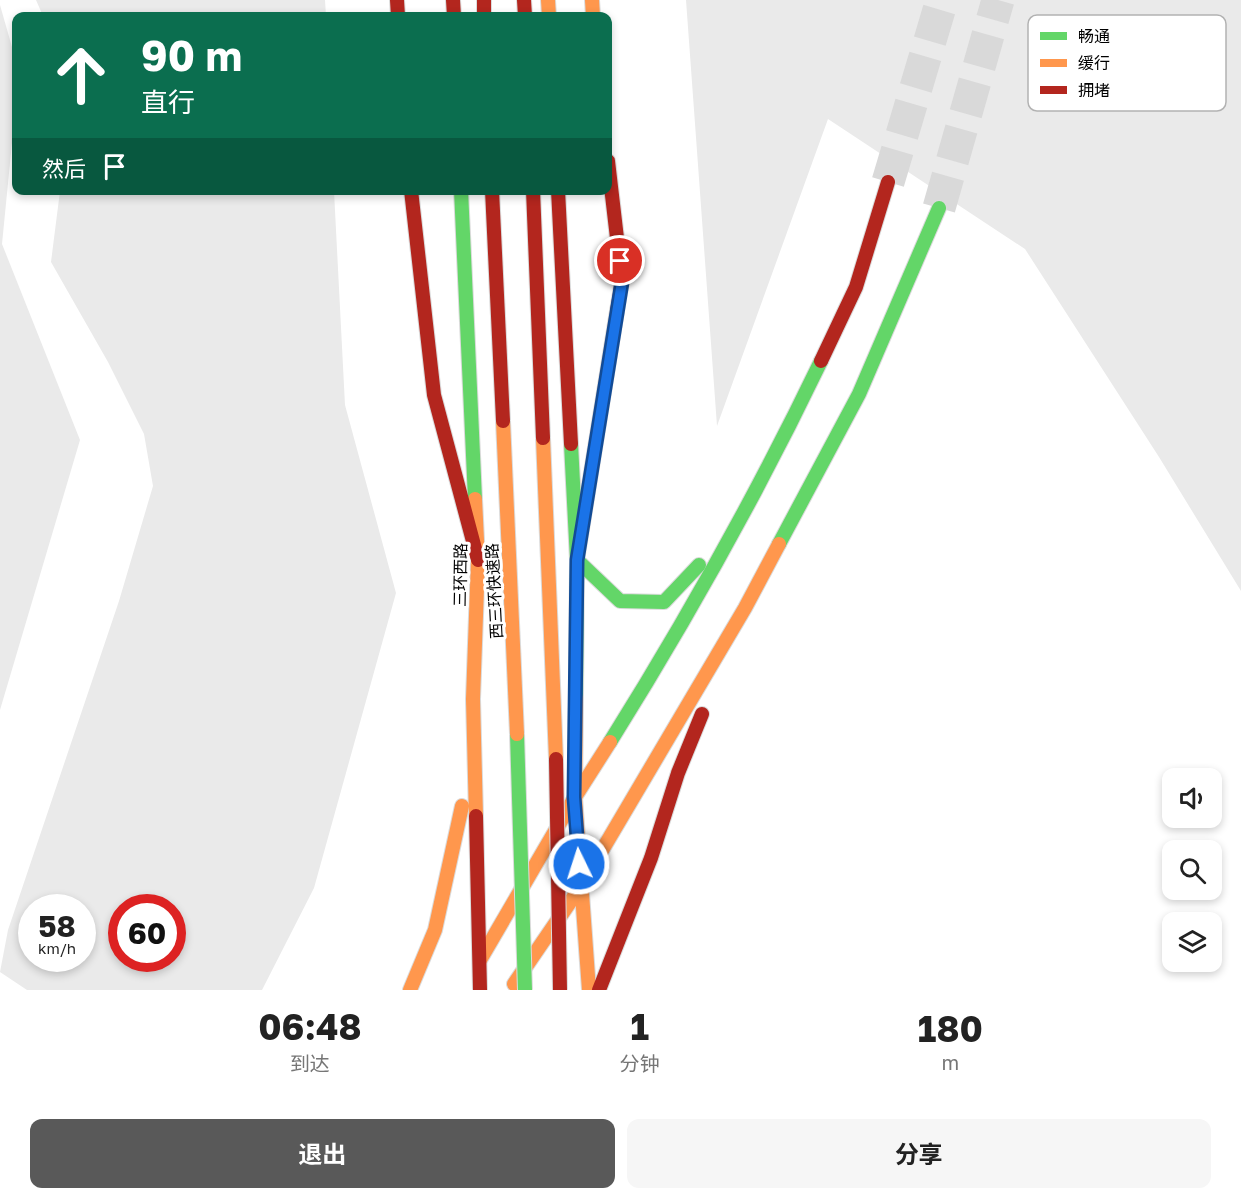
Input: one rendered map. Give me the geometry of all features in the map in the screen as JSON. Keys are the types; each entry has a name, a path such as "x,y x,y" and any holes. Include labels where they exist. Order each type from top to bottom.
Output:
{"main road":[{"path":"480,960 574,797 653,673 779,448 856,287 888,182"},
{"path":"412,195 434,395 478,560"},
{"name":"三环西路","path":"462,195 478,560 472,699 480,990"},
{"name":"西三环快速路","path":"492,195 517,733 525,990"},
{"path":"532,195 555,730 560,990"},
{"path":"558,195 577,560 574,797 590,990"},
{"path":"577,560 622,282 612,195"},
{"path":"510,990 581,886 745,608 859,394 939,208"},
{"path":"577,560 620,601 664,602 734,530"},
{"path":"599,990 651,858 678,773 745,608"},
{"path":"410,990 435,930 461,813 472,699"}],"shaded area":[{"path":"36,0 325,0 326,12 41,12"},
{"path":"686,0 1241,0 1241,591 1159,457 1025,249 828,119 717,426"},
{"path":"0,5 12,47 12,143 2,244 80,440 0,710"},
{"path":"59,195 334,195 345,405 396,593 314,888 262,990 27,990 0,972 8,930 18,900 18,972 96,972 96,894 20,894 119,601 153,486 144,434 108,362 51,262"}],"tunnel":[{"path":"888,182 942,0"},
{"path":"939,208 998,0"}],"traffic: fast":[{"path":"461,195 475,499"},
{"path":"779,544 859,394 939,208"},
{"path":"610,742 667,649 721,554 821,361"},
{"path":"571,444 577,560 576,698"},
{"path":"577,560 620,601 664,602 699,565"},
{"path":"517,734 525,990"}],"traffic: slow":[{"path":"548,0 549,12"},
{"path":"592,0 593,12"},
{"path":"577,560 617,311"},
{"path":"503,421 517,734"},
{"path":"543,438 556,759"},
{"path":"475,499 478,560 473,699 476,816"},
{"path":"514,984 581,886 745,608 779,544"},
{"path":"576,698 575,797 589,990"},
{"path":"480,960 575,797 610,742"},
{"path":"410,990 435,930 462,806"}],"traffic: jam":[{"path":"397,0 398,12"},
{"path":"453,0 454,12"},
{"path":"484,0 484,12"},
{"path":"524,0 525,12"},
{"path":"821,361 856,287 888,182"},
{"path":"412,195 434,395 478,560"},
{"path":"492,195 503,421"},
{"path":"533,195 543,438"},
{"path":"558,195 571,444"},
{"path":"612,195 622,281 617,311"},
{"path":"599,990 651,858 678,773 702,714"},
{"path":"556,759 560,990"},
{"path":"476,816 480,990"}],"route":[{"path":"579,864 574,797 577,560 622,282 620,261"}]}
